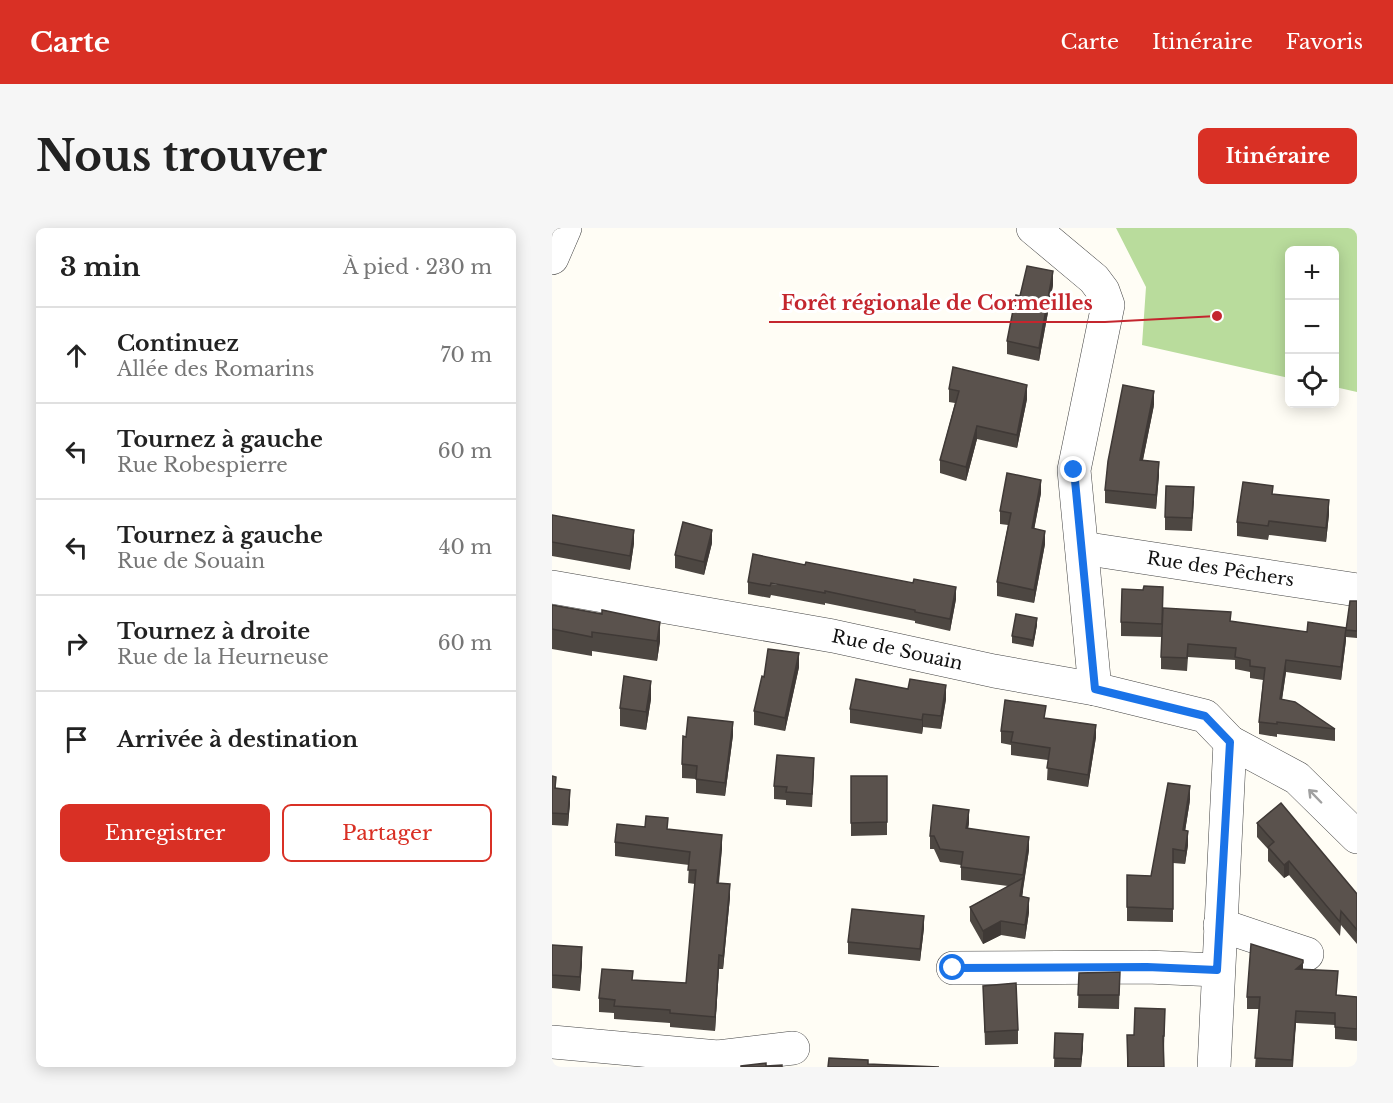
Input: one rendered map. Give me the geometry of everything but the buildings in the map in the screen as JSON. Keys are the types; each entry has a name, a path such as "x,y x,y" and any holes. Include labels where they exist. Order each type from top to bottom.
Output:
{"street":[{"path":"552,258 565,228"},
{"path":"1033,228 1094,279 1103,291 1108,305 1074,470 1095,689"},
{"name":"Rue des Pêchers","path":"1082,548 1357,590"},
{"name":"Rue de Souain","path":"552,586 832,636 994,671 1095,689 1205,716 1230,742 1297,778 1357,837"},
{"path":"1214,1067 1230,742"},
{"path":"1220,925 1307,954"},
{"path":"953,968 1147,967 1217,970"},
{"path":"552,1042 718,1057 793,1048"}],"green space":[{"path":"1116,228 1357,228 1357,392 1339,388 1339,246 1285,246 1285,377 1142,345 1146,287"}],"place":[{"name":"Forêt régionale de Cormeilles","path":"1217,316"}],"route":[{"path":"953,968 1147,967 1217,970 1230,742 1205,716 1095,689 1074,470"}]}
